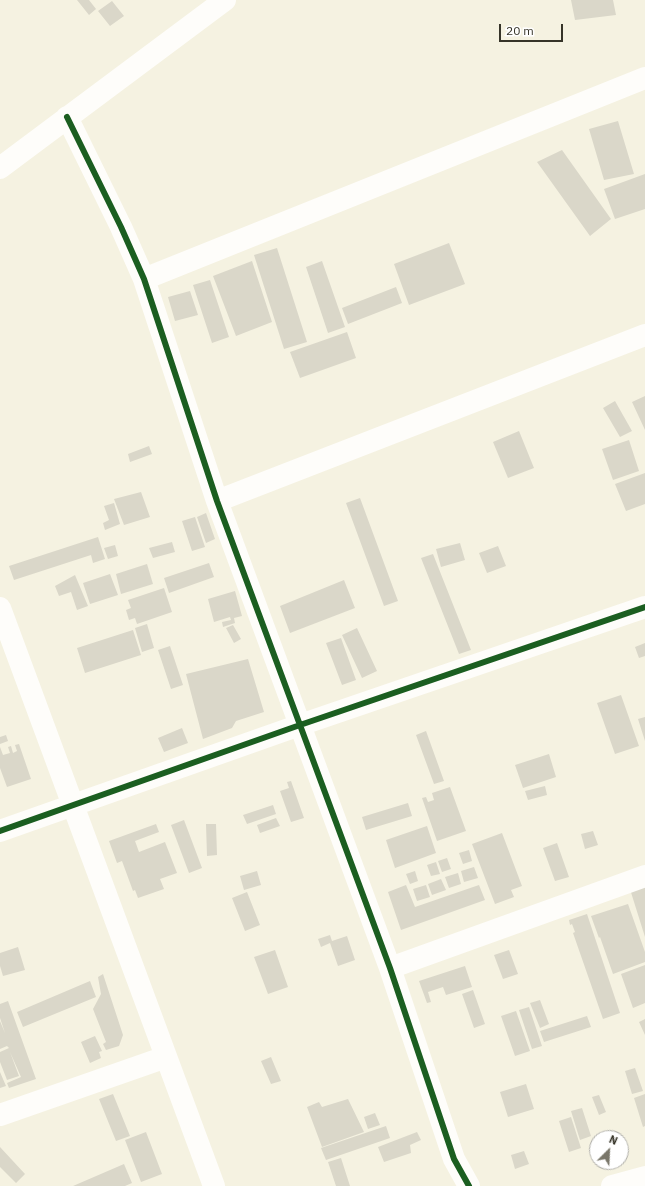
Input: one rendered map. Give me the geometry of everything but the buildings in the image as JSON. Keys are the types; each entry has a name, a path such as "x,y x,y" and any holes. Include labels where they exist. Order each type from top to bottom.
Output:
{"street":[{"path":"0,168 225,0"},
{"path":"144,279 645,78"},
{"path":"67,117 121,227 144,279 218,500 390,968 454,1159 469,1186"},
{"path":"218,500 645,335"},
{"path":"0,830 300,725 645,607"},
{"path":"0,608 214,1186"},
{"path":"390,968 645,876"},
{"path":"0,1115 166,1057"},
{"path":"612,1186 645,1178"}],"cycle path":[{"path":"67,117 121,227 144,279 217,501 390,968 454,1159 469,1186"},
{"path":"0,831 300,725 645,607"}]}
